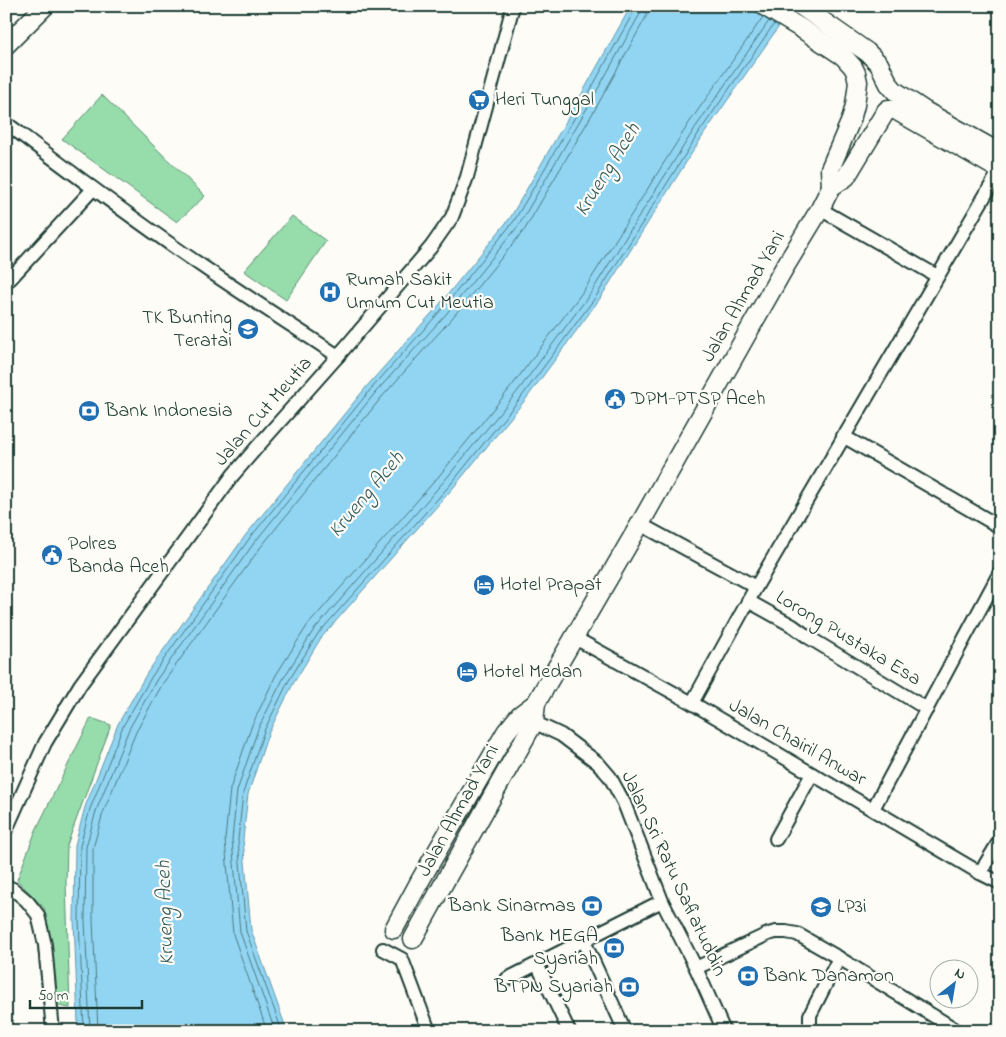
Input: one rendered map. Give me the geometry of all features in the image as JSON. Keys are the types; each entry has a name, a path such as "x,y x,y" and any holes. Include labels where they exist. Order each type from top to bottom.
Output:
{"main road":[{"path":"6,45 45,6"},
{"path":"764,6 848,60 856,73 858,82 855,105 851,120 830,169 831,187"},
{"path":"806,9 867,52 879,64 889,84 895,91 924,111 1000,153"},
{"name":"Jalan Ahmad Yani","path":"413,939 536,702 640,524 831,187 846,177 886,111 895,110 899,112 1000,170"},
{"path":"394,929 506,732 527,719"},
{"path":"421,879 440,890"}],"street":[{"name":"Jalan Cut Meutia","path":"6,830 45,743 80,685 233,475 431,247 452,217 467,177 513,6"},
{"path":"6,123 93,189 204,268 338,356"},
{"path":"692,703 843,436 1000,170"},
{"path":"10,278 93,189"},
{"path":"820,209 937,276"},
{"path":"843,436 1000,527"},
{"path":"640,524 756,587"},
{"path":"874,809 1000,572"},
{"name":"Lorong Pustaka Esa","path":"748,601 793,626 808,637 928,709"},
{"name":"Jalan Chairil Anwar","path":"574,638 692,703 1000,883"},
{"name":"Jalan Sri Ratu Safiatuddin","path":"527,719 561,735 598,763 610,777 624,803 662,900 696,968 724,1031"},
{"path":"776,839 812,774"},
{"path":"980,873 1000,840"},
{"path":"6,886 13,889 27,901 38,915 45,945 53,1031"},
{"path":"507,979 662,900"},
{"path":"696,968 768,934 776,932 797,934 958,1031"},
{"path":"584,941 625,1031"},
{"path":"383,948 402,959 429,1031"},
{"path":"810,1031 810,1015 839,958"},
{"path":"537,964 569,1031"}],"green space":[{"path":"102,95 205,196 177,222 62,139"},
{"path":"292,216 326,241 286,300 244,271"},
{"path":"91,718 111,725 67,845 66,883 70,1008 43,1003 35,919 45,909 17,880 36,830"}],"water":[{"name":"Krueng Aceh","path":"631,6 793,6 704,134 599,300 526,399 453,488 321,638 293,684 268,734 248,794 243,839 251,930 287,1031 79,1031 74,920 75,845 85,807 118,724 147,673 245,536 367,386 439,305 510,218"}],"place":[{"name":"Heri Tunggal","path":"479,100"},
{"name":"Rumah Sakit Umum Cut Meutia","path":"330,292"},
{"name":"TK Bunting Teratai","path":"248,329"},
{"name":"DPM-PTSP Aceh","path":"615,399"},
{"name":"Bank Indonesia","path":"89,411"},
{"name":"Polres Banda Aceh","path":"52,555"},
{"name":"Hotel Prapat","path":"484,585"},
{"name":"Hotel Medan","path":"467,672"},
{"name":"Bank Sinarmas","path":"592,906"},
{"name":"LP3i","path":"821,907"},
{"name":"Bank MEGA Syariah","path":"614,948"},
{"name":"Bank Danamon","path":"748,976"},
{"name":"BTPN Syariah","path":"629,987"}]}
